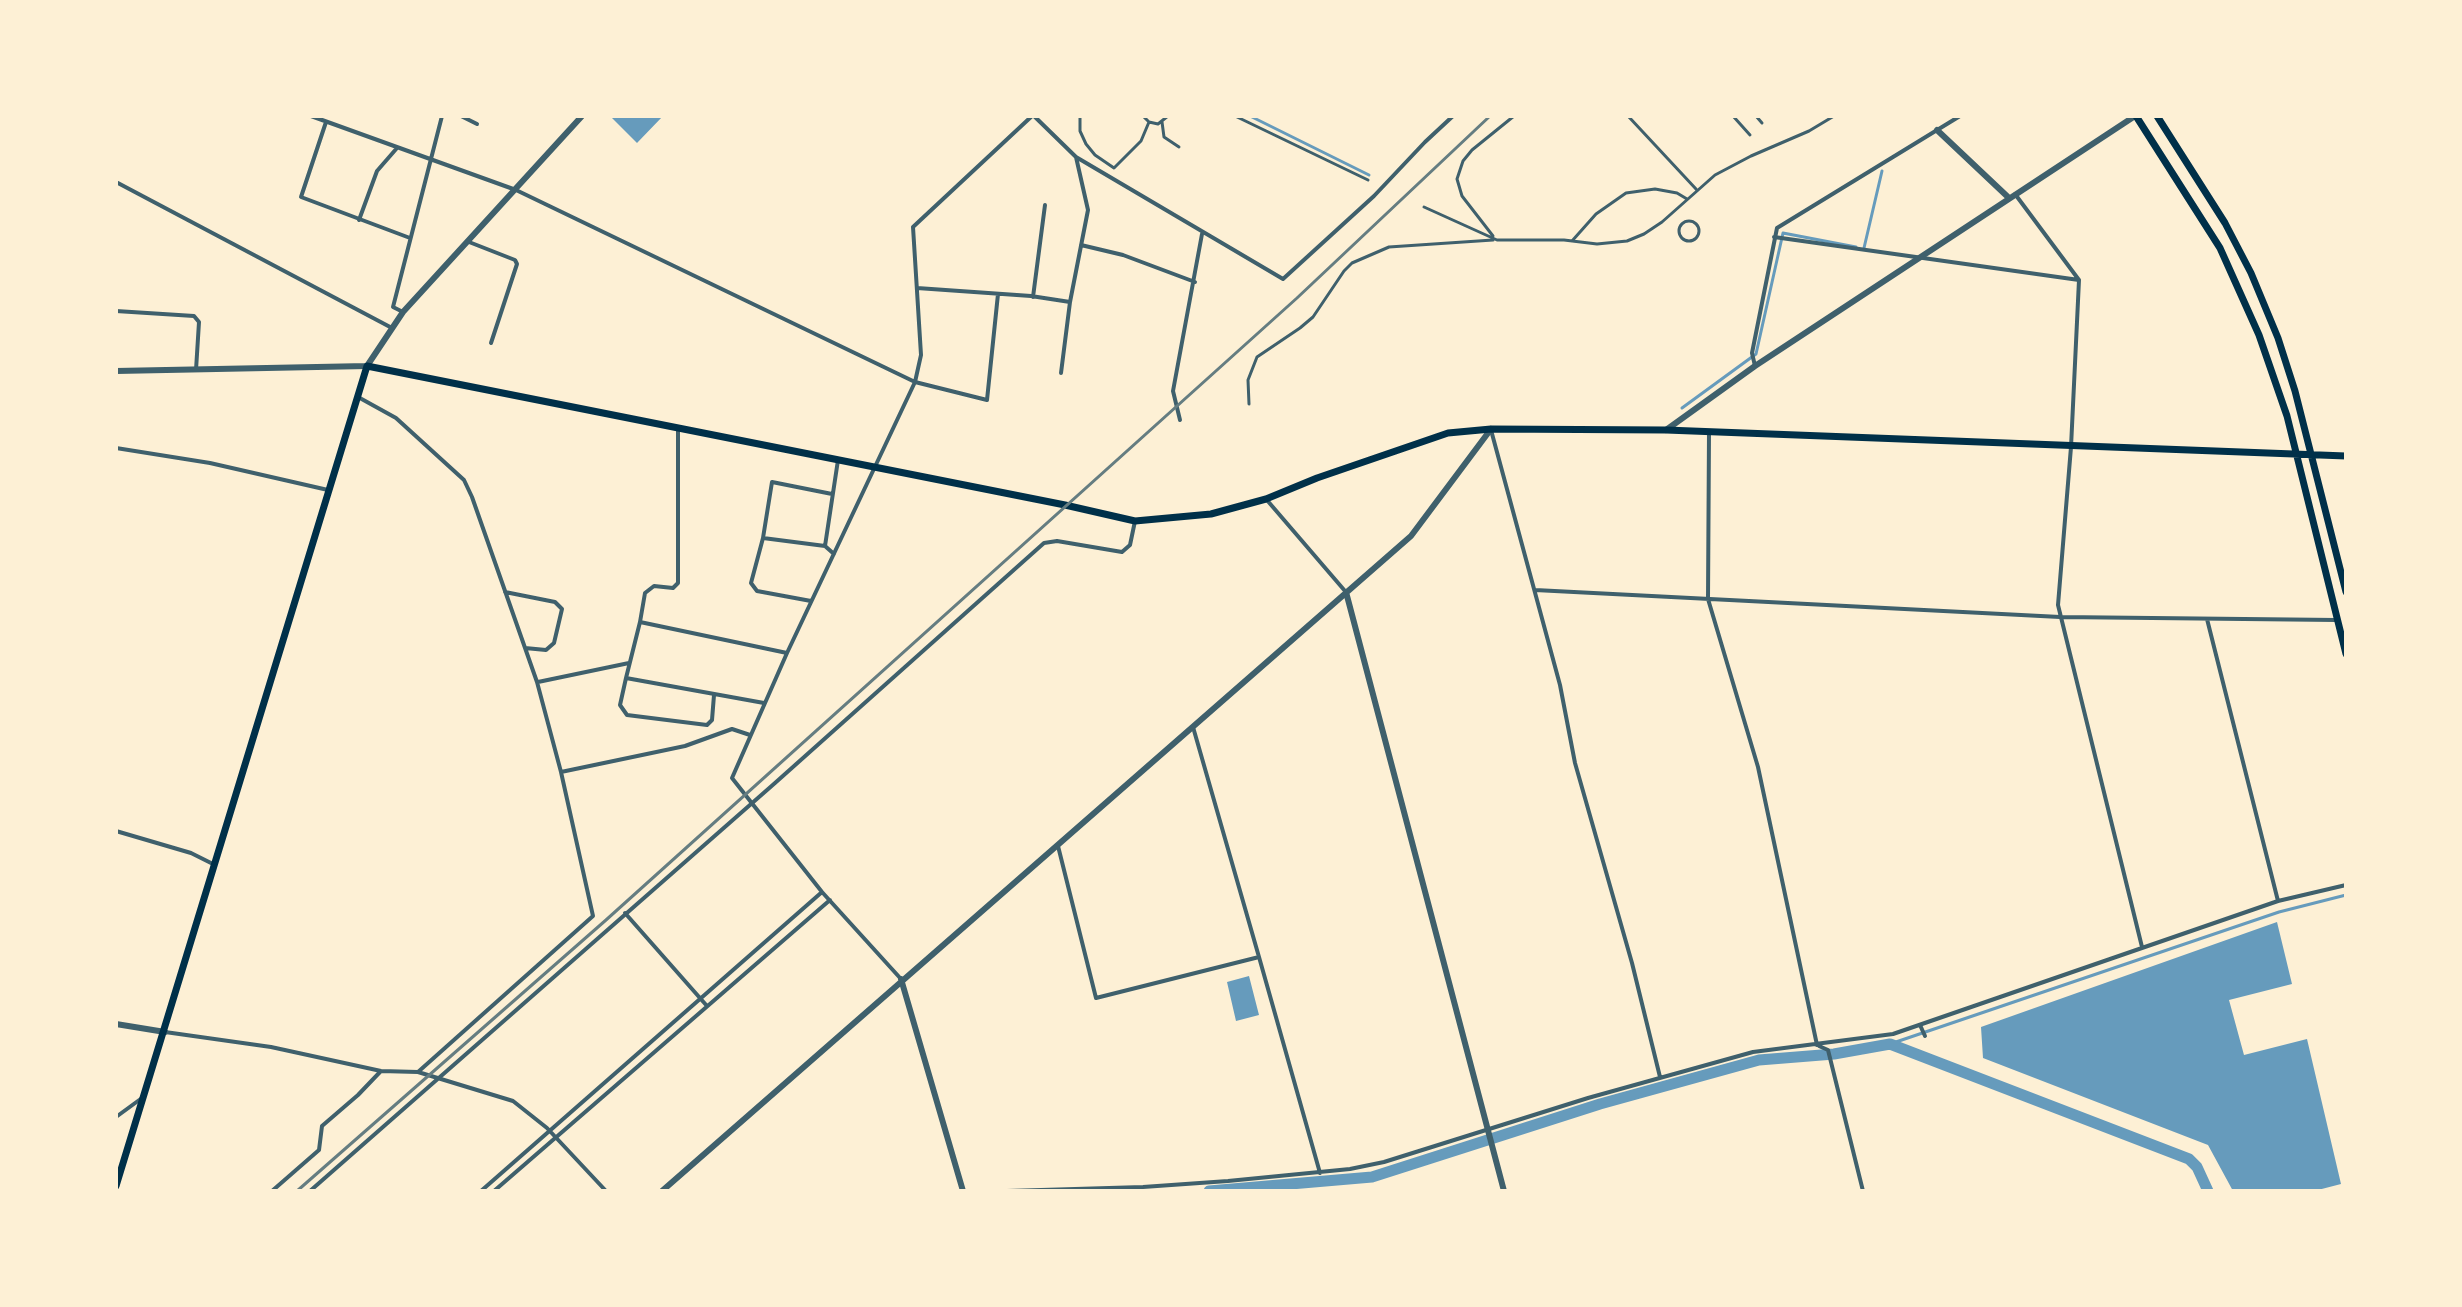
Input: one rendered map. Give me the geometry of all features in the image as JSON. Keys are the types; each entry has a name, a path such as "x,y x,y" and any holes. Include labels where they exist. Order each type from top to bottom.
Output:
{"main road":[{"path":"2136,116 2200,216 2235,279 2277,384 2346,654"},
{"path":"2157,116 2225,223 2251,273 2278,338 2346,592"},
{"path":"116,1186 367,366 1135,521 1211,514 1266,499 1448,433 1491,429 1666,430 2346,456"}],"street":[{"path":"311,116 516,190 915,382 987,400 998,294"},
{"path":"332,124 334,116"},
{"path":"403,312 393,307 442,116"},
{"path":"461,116 477,124"},
{"path":"116,371 367,366 403,312 582,116"},
{"path":"963,1191 901,979 822,892 732,778 811,601 915,382 921,355 913,227 1033,116 1076,157 1283,279 1374,196 1453,116"},
{"path":"1080,116 1080,131 1086,144 1095,155 1114,168 1141,141 1149,122"},
{"path":"1143,116 1149,122 1162,122 1168,116"},
{"path":"1235,116 1368,180"},
{"path":"1497,240 1462,196 1457,179 1463,161 1472,150 1514,116"},
{"path":"1628,116 1696,190"},
{"path":"1733,116 1750,135"},
{"path":"1756,116 1762,123"},
{"path":"1249,404 1248,380 1257,357 1313,317 1352,263 1389,247 1497,240 1597,244 1627,241 1662,222 1715,175 1834,116"},
{"path":"1755,366 1752,353 1777,228 1960,116"},
{"path":"1666,430 1755,366 2136,116"},
{"path":"326,122 301,197 410,238"},
{"path":"1162,122 1164,137 1179,147"},
{"path":"1935,129 2012,196 2079,280 2071,447 2058,605 2142,947"},
{"path":"359,220 377,171 397,148"},
{"path":"1061,373 1070,302 1088,210 1076,157"},
{"path":"116,182 392,328"},
{"path":"1572,241 1596,214 1626,193 1645,189 1665,190 1687,199"},
{"path":"1033,297 1045,205"},
{"path":"1424,207 1497,240"},
{"path":"1691,221 1697,224 1700,231 1696,240 1688,242 1682,239 1679,230 1683,223 1691,221"},
{"path":"1180,420 1173,391 1202,234"},
{"path":"1774,237 2079,280"},
{"path":"469,242 515,260 517,264 491,343"},
{"path":"1081,245 1123,255 1195,282"},
{"path":"917,288 1070,302"},
{"path":"116,311 194,316 199,322 196,370"},
{"path":"357,397 396,418 464,480 537,682 593,916 418,1072"},
{"path":"678,427 678,583 673,588 654,586 645,593 620,705 627,715 707,725 712,720 714,695"},
{"path":"1491,429 1560,685 1575,763 1632,963 1660,1077"},
{"path":"662,1191 1411,536 1491,429"},
{"path":"1709,433 1708,599 1758,767 1817,1045"},
{"path":"116,448 210,463 328,490"},
{"path":"825,546 838,460"},
{"path":"811,601 757,591 751,583 763,538 772,482 832,494"},
{"path":"1266,499 1346,592 1504,1191"},
{"path":"310,1191 1044,543 1057,541 1122,552 1130,545 1135,521"},
{"path":"763,538 825,546 834,554"},
{"path":"1535,590 2060,617 2338,620"},
{"path":"505,592 555,602 562,609 554,643 546,650 525,648"},
{"path":"2207,619 2278,901"},
{"path":"640,622 787,653"},
{"path":"537,682 629,663"},
{"path":"626,678 764,703"},
{"path":"1193,727 1320,1173"},
{"path":"561,772 685,746 732,729 750,735"},
{"path":"116,831 191,853 213,864"},
{"path":"1058,846 1096,998 1259,957"},
{"path":"1007,1191 1144,1190 1320,1173 1384,1162 1660,1077 1753,1052 1893,1034 1921,1026 2278,901 2346,885"},
{"path":"481,1191 822,892"},
{"path":"494,1191 830,900"},
{"path":"625,913 707,1006"},
{"path":"116,1024 271,1047 381,1071 418,1072 513,1101 550,1131 606,1191"},
{"path":"1921,1026 1925,1036"},
{"path":"1817,1045 1828,1050 1863,1191"},
{"path":"272,1191 319,1150 322,1126 381,1071"},
{"path":"116,1117 142,1098"}],"water":[{"path":"610,116 663,116 637,143"},
{"path":"2277,922 2292,984 2229,1000 2244,1055 2307,1039 2341,1184 2314,1191 2233,1191 2208,1145 1983,1058 1981,1027"},
{"path":"1249,976 1259,1015 1236,1021 1227,982"}],"waterway":[{"path":"1250,116 1369,175"},
{"path":"1864,248 1882,171"},
{"path":"1682,408 1756,354 1783,233 1856,247"},
{"path":"1890,1044 2279,912 2346,895"},
{"path":"1209,1191 1372,1177 1600,1104 1759,1060 1834,1054 1890,1044 2189,1159 2197,1167 2208,1191"}],"railway":[{"path":"297,1191 606,920 1297,298 1490,116"}]}
